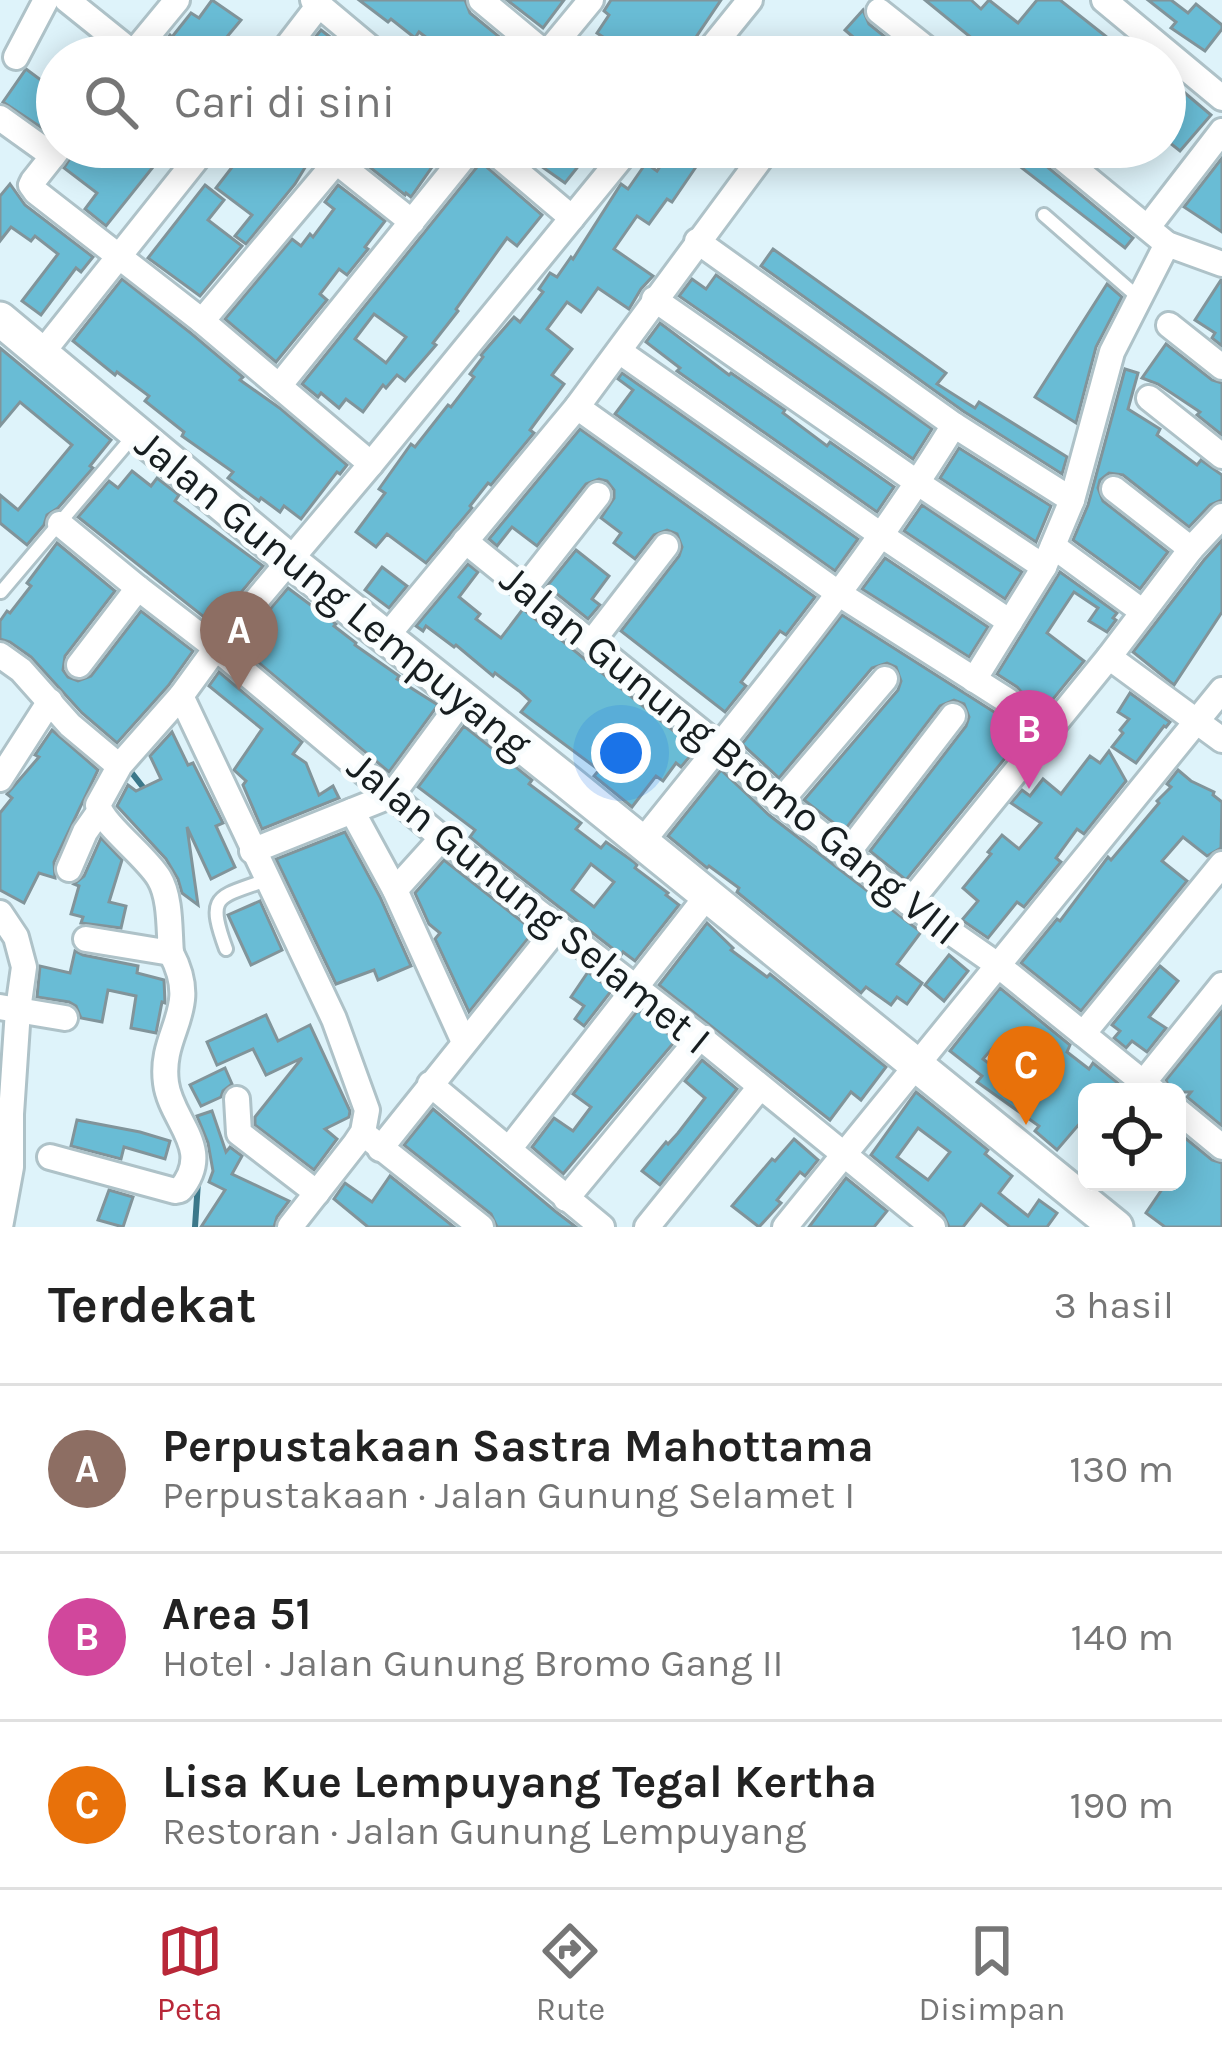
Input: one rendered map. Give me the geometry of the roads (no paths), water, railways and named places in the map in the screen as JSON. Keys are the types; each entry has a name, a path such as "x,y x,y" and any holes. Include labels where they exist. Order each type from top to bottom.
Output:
{"street":[{"path":"16,57 46,0"},
{"path":"67,0 110,36"},
{"path":"148,36 177,0"},
{"path":"561,36 591,0"},
{"path":"721,36 750,0"},
{"path":"1104,0 1147,36"},
{"path":"483,1 522,36"},
{"path":"293,36 316,3 356,36"},
{"path":"879,10 911,36"},
{"path":"1186,68 1222,98"},
{"path":"0,118 36,139"},
{"path":"974,680 1048,557 1072,500 1112,352 1139,298 1158,235 1222,131"},
{"path":"43,168 32,188 202,321 371,464"},
{"path":"43,353 189,168"},
{"path":"202,321 317,168"},
{"path":"344,168 412,222"},
{"path":"279,386 455,168"},
{"path":"513,168 572,218"},
{"path":"50,1157 175,1191 189,1179 193,1143 166,1083 184,983 171,953 164,890 98,805 124,760 181,697 216,648 613,168"},
{"path":"386,637 577,407 753,168"},
{"path":"1075,168 1158,235 1222,264"},
{"path":"697,242 954,425 1072,500"},
{"path":"654,299 918,483 1143,612"},
{"name":"Jalan Gunung Lempuyang","path":"0,319 289,560 1116,1227"},
{"path":"1168,325 1222,368"},
{"path":"619,351 1010,622"},
{"path":"1149,398 1222,456"},
{"path":"577,407 838,593 1008,701"},
{"path":"642,842 838,593 954,425"},
{"path":"1114,489 1192,549"},
{"path":"524,589 598,495"},
{"path":"909,903 1222,516"},
{"name":"Jalan Gunung Selamet I","path":"60,524 442,838 700,1037 933,1227"},
{"name":"Jalan Gunung Bromo Gang VIII","path":"465,541 719,746 780,802 999,966 1144,1083"},
{"path":"590,643 666,546"},
{"path":"79,665 138,588"},
{"path":"0,655 21,670 70,725 124,760"},
{"path":"1109,657 1222,740"},
{"path":"780,802 885,679"},
{"path":"785,1227 1222,690"},
{"path":"181,697 334,1018 367,1110 371,1141 449,1218 482,1227"},
{"path":"252,851 392,795 463,699"},
{"path":"0,779 50,701"},
{"path":"846,854 953,716"},
{"path":"352,811 464,1042"},
{"path":"69,869 99,812"},
{"path":"394,890 442,838"},
{"path":"1083,1034 1222,865"},
{"path":"509,1149 707,896"},
{"path":"0,913 16,937 24,967 9,1009 11,1167 0,1227"},
{"path":"290,1227 317,1192 430,1084 557,928"},
{"path":"86,939 171,953"},
{"path":"1152,1083 1222,985"},
{"path":"9,1009 65,1018"},
{"path":"566,1199 700,1037"},
{"path":"430,1084 602,1227"},
{"path":"647,1227 760,1087"},
{"path":"238,1099 239,1133 317,1192"},
{"path":"1186,1115 1217,1133"}],"lane":[{"path":"1044,215 1139,298"},
{"path":"1,592 135,433"},
{"path":"226,949 214,915 217,903 225,895 266,880"}],"waterway":[{"path":"128,768 146,791"},
{"path":"195,1227 198,1182"}],"place":[{"name":"Perpustakaan Sastra Mahottama","path":"239,690"},
{"name":"Area 51","path":"1029,789"},
{"name":"Lisa Kue Lempuyang Tegal Kertha","path":"1026,1125"}]}
